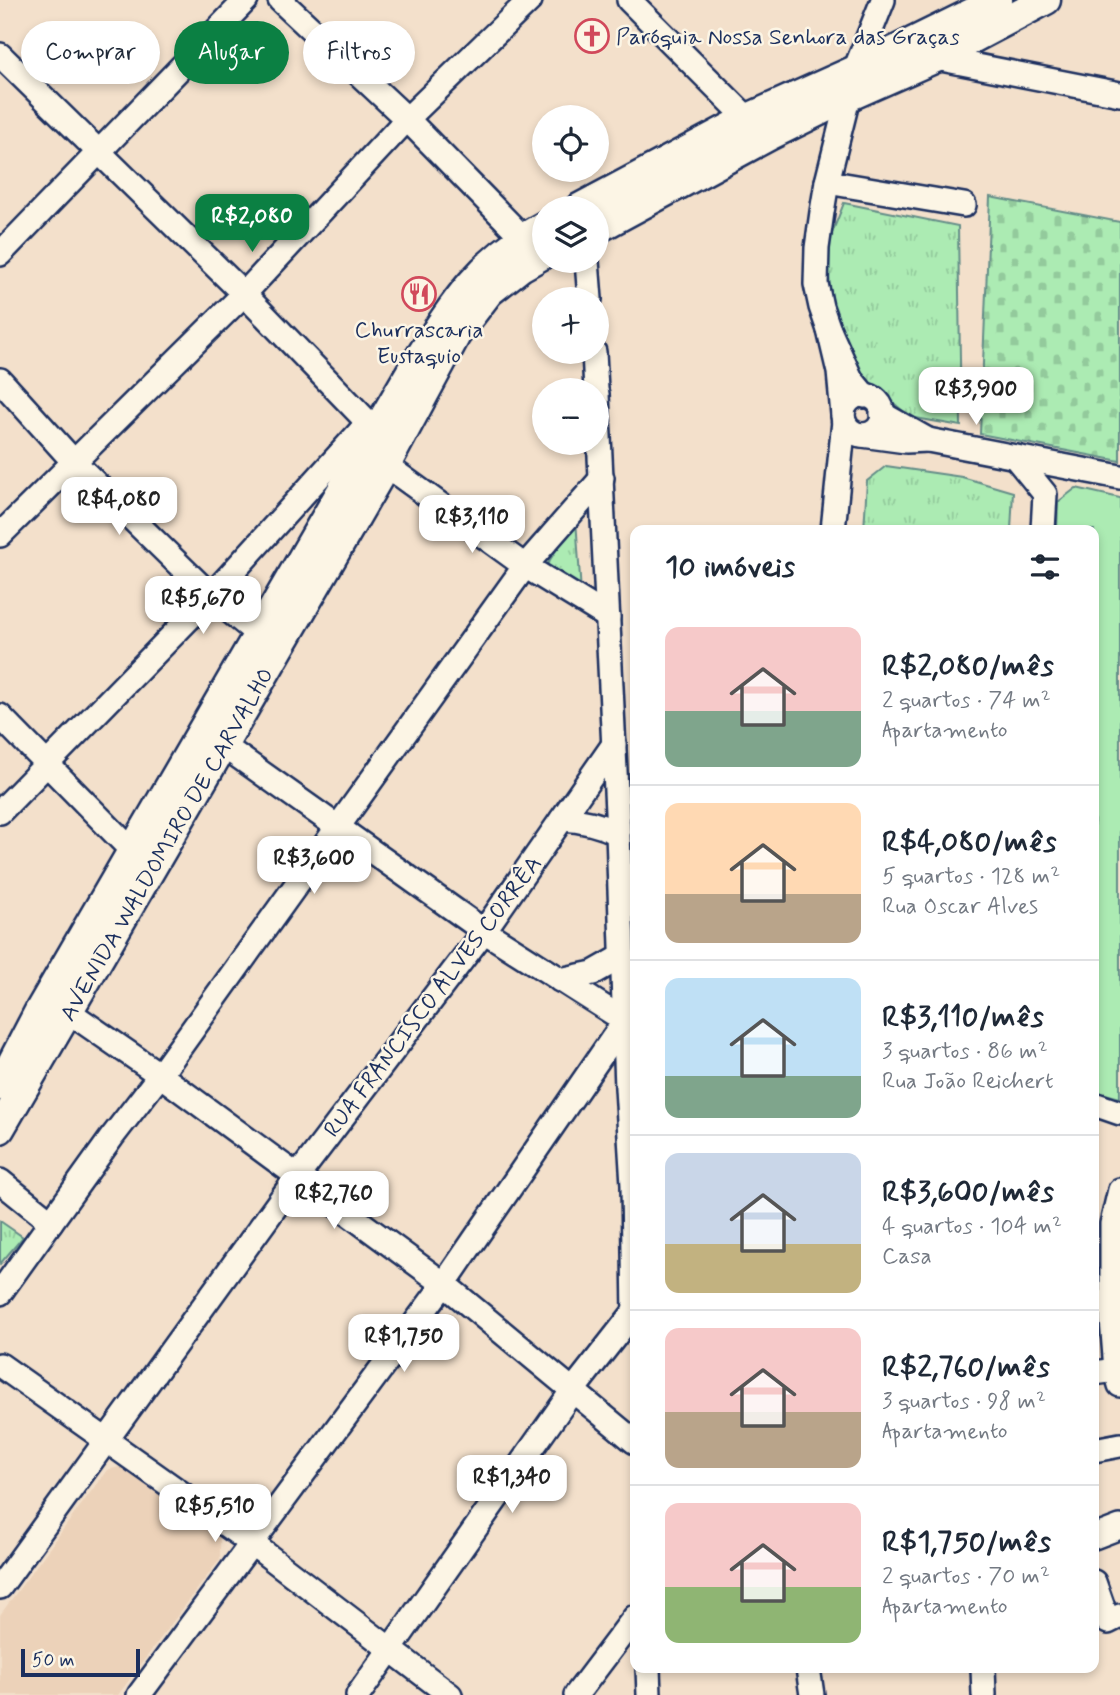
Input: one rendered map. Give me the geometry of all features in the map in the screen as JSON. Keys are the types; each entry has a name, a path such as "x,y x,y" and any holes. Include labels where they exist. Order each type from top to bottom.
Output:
{"main road":[{"path":"606,196 757,128 848,97 998,0"},
{"path":"609,221 855,69 925,49 1046,0"},
{"name":"AVENIDA WALDOMIRO DE CARVALHO","path":"3,1103 268,642 378,444 418,359 462,293 485,266 532,246"}],"street":[{"path":"0,254 246,0"},
{"path":"280,0 532,237"},
{"path":"0,535 244,294 407,119 530,0"},
{"path":"629,0 757,128"},
{"path":"883,0 855,69 827,182 817,248 816,284 839,372 843,418 851,431 862,435 906,441 928,440 1120,477"},
{"path":"925,49 1120,94"},
{"path":"0,55 244,294 378,444 525,566 608,617"},
{"path":"827,182 964,205"},
{"path":"828,330 851,379 865,396 877,402 882,414 928,440"},
{"path":"0,380 74,462 211,596 268,642"},
{"path":"833,525 843,418 847,403 865,396"},
{"path":"862,435 869,434 878,427 882,414"},
{"path":"0,812 211,596 378,444"},
{"path":"601,455 630,1136"},
{"path":"1015,457 1045,494 1043,525"},
{"path":"1045,494 1081,469"},
{"path":"0,1293 525,566 602,478"},
{"path":"0,716 141,860"},
{"path":"213,738 484,931 624,1021"},
{"name":"RUA FRANCISCO ALVES CORRÊA","path":"0,1587 297,1177 484,931 614,744"},
{"path":"562,819 591,822 618,833"},
{"path":"560,980 593,973 623,956"},
{"path":"58,1004 160,1075 444,1284 630,1438"},
{"path":"139,1695 444,1284 624,1021"},
{"path":"581,1085 601,1080 626,1088"},
{"path":"1099,1106 1120,1113"},
{"path":"0,1181 51,1222"},
{"path":"1110,1376 1112,1319 1103,1297 1103,1224 1120,1190"},
{"path":"358,1695 573,1390 630,1320"},
{"path":"0,1365 250,1542 450,1695"},
{"path":"1099,1449 1120,1445"},
{"path":"1099,1535 1120,1527"},
{"path":"1099,1596 1108,1622 1120,1616"},
{"path":"576,1695 630,1624"},
{"path":"648,1673 649,1695"},
{"path":"809,1673 812,1695"},
{"path":"983,1673 984,1695"}],"shaded area":[{"path":"123,1466 220,1539 220,1559 118,1695 0,1695 0,1615 107,1470"}],"green space":[{"path":"990,197 1120,222 1120,461 980,434"},
{"path":"844,203 958,226 961,426 910,417 862,376 835,319 825,251"},
{"path":"886,466 962,477 1013,492 1011,525 864,525 867,481"},
{"path":"1076,488 1120,498 1120,1098 1099,1092 1099,525 1057,525 1058,502"},
{"path":"576,519 581,593 546,566"},
{"path":"0,1221 23,1237 0,1264"}],"place":[{"name":"Paróquia Nossa Senhora das Graças","path":"592,36"},
{"name":"Churrascaria Eustaquio","path":"419,294"}]}
